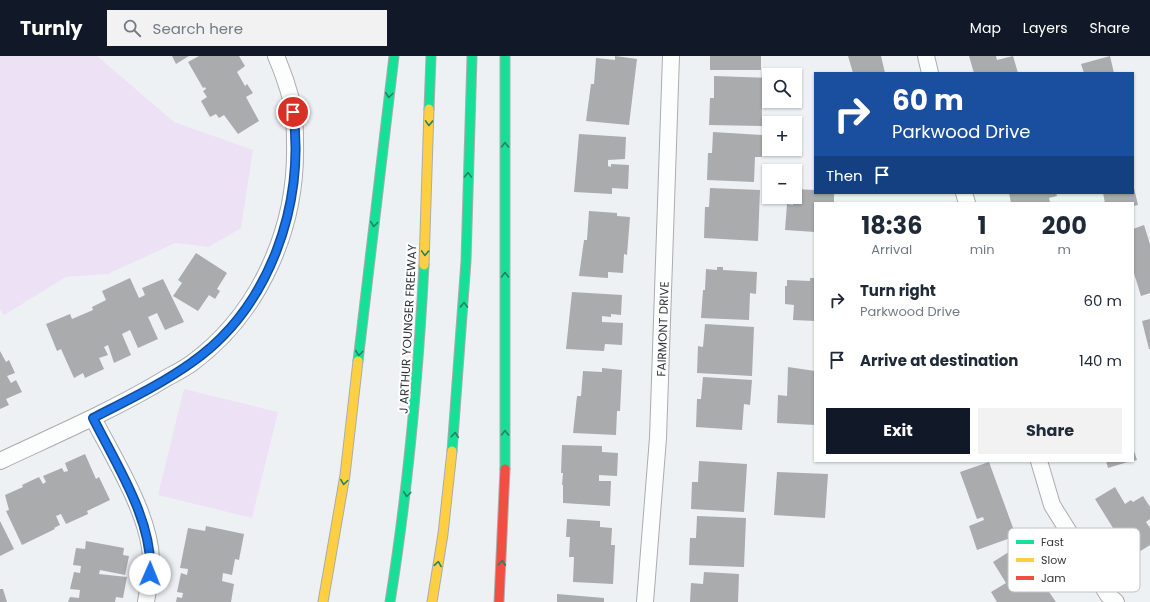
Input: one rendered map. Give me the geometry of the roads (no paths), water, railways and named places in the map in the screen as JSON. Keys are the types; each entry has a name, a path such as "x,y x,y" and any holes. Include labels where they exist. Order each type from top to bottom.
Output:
{"highway":[{"path":"323,602 345,475 394,56"},
{"name":"J ARTHUR YOUNGER FREEWAY","path":"390,602 404,516 418,390 425,263 431,56"},
{"path":"432,602 452,463 460,377 472,56"},
{"path":"499,602 505,455 505,56"}],"street":[{"path":"0,461 93,418 142,392 191,363 226,333 248,304 267,274 288,216 295,172 295,124 291,100 276,56"},
{"name":"FAIRMONT DRIVE","path":"645,602 658,438 666,246 671,56"},
{"path":"926,56 930,72"},
{"path":"93,418 146,528 151,559 146,602"},
{"path":"1039,462 1052,505 1066,528"},
{"path":"1106,592 1116,602"}]}
